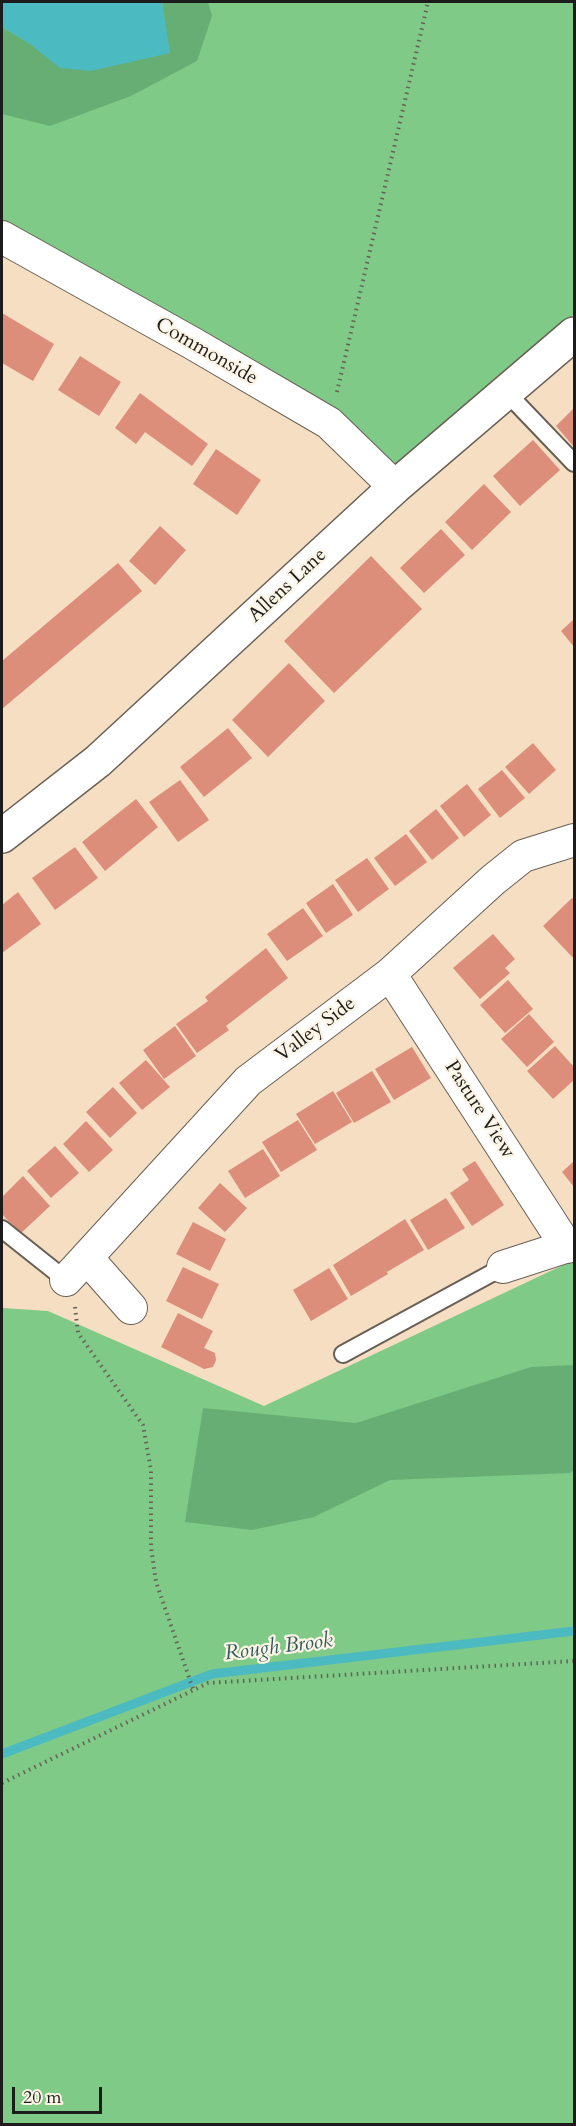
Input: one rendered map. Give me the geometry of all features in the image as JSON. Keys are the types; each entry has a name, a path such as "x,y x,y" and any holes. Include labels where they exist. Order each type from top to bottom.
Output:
{"street":[{"name":"Commonside","path":"2,237 192,342 329,423 395,487"},
{"name":"Allens Lane","path":"2,836 98,761 395,487 574,334"},
{"name":"Valley Side","path":"77,1269 248,1081 390,974 493,880 523,856 574,840"},
{"name":"Pasture View","path":"390,974 571,1245 503,1267"},
{"path":"77,1269 131,1308"}],"lane":[{"path":"507,393 574,463"},
{"path":"2,1229 77,1269"},
{"path":"343,1354 503,1267"}],"path":[{"path":"329,423 428,2"},
{"path":"77,1269 75,1306 78,1333 142,1425 151,1470 151,1547 156,1582 193,1689"},
{"path":"2,1783 208,1683 574,1661"}],"green space":[{"path":"2,2 574,2 574,314 395,486 344,427 2,235"},
{"path":"162,2 208,2 212,16 197,61 131,96 50,126 2,114 2,27 30,44 169,53"},
{"path":"574,1260 574,2124 2,2124 2,1308 48,1311 264,1406"},
{"path":"574,1365 574,1470 570,1473 390,1480 314,1517 252,1530 185,1522 203,1408 356,1423 531,1367"}],"water":[{"path":"2,2 162,2 170,53 91,71 60,68 30,44 2,27"}],"building":[{"path":"2,313 54,344 33,381 2,363"},
{"path":"80,356 121,382 99,416 58,390"},
{"path":"140,393 208,444 192,466 145,432 136,444 115,428"},
{"path":"574,408 574,447 556,426"},
{"path":"533,440 560,470 520,506 493,476"},
{"path":"216,449 261,480 237,515 193,484"},
{"path":"484,484 511,512 472,550 445,522"},
{"path":"160,526 186,550 155,585 129,561"},
{"path":"441,529 465,555 424,593 400,568"},
{"path":"371,556 422,609 334,693 284,641"},
{"path":"118,563 142,591 2,709 2,661"},
{"path":"574,619 574,647 561,631"},
{"path":"289,663 325,701 268,757 232,720"},
{"path":"228,728 252,758 204,797 180,767"},
{"path":"533,743 556,770 529,794 505,767"},
{"path":"502,770 525,798 500,818 478,789"},
{"path":"180,780 209,820 178,842 149,802"},
{"path":"467,784 491,815 464,837 440,806"},
{"path":"136,799 158,827 105,871 82,842"},
{"path":"436,809 459,838 432,860 409,831"},
{"path":"406,834 427,862 395,886 374,858"},
{"path":"75,847 98,878 55,910 32,878"},
{"path":"367,858 389,889 358,912 335,880"},
{"path":"333,884 353,915 326,933 306,903"},
{"path":"18,892 41,924 2,953 2,905"},
{"path":"572,898 574,900 574,959 543,926"},
{"path":"303,908 323,936 287,961 267,934"},
{"path":"493,934 515,959 505,968 510,973 480,999 453,968"},
{"path":"266,948 288,978 226,1026 229,1030 197,1053 176,1024 208,1001 205,997"},
{"path":"508,980 533,1009 505,1033 480,1005"},
{"path":"529,1014 554,1042 527,1067 501,1039"},
{"path":"175,1026 196,1056 164,1079 143,1050"},
{"path":"555,1046 574,1067 574,1080 553,1099 527,1071"},
{"path":"412,1047 431,1078 394,1100 375,1069"},
{"path":"146,1060 170,1087 142,1110 119,1083"},
{"path":"372,1071 391,1102 354,1123 336,1093"},
{"path":"113,1087 137,1113 110,1138 86,1112"},
{"path":"333,1091 352,1122 315,1144 296,1114"},
{"path":"298,1120 317,1150 281,1172 262,1142"},
{"path":"86,1121 113,1150 89,1172 63,1144"},
{"path":"55,1146 79,1173 51,1198 27,1171"},
{"path":"263,1149 280,1176 245,1198 228,1171"},
{"path":"475,1161 504,1205 472,1226 450,1193 469,1180 462,1169"},
{"path":"574,1161 574,1187 562,1172"},
{"path":"23,1176 50,1206 20,1234 2,1214 2,1197"},
{"path":"220,1183 247,1208 225,1232 198,1208"},
{"path":"446,1198 465,1228 428,1250 410,1220"},
{"path":"405,1219 424,1250 387,1272 382,1264 388,1274 351,1296 333,1265"},
{"path":"193,1222 226,1239 210,1271 176,1254"},
{"path":"183,1267 219,1284 202,1319 166,1301"},
{"path":"329,1268 348,1299 311,1321 293,1290"},
{"path":"178,1313 213,1331 204,1348 215,1353 216,1360 213,1367 204,1369 161,1347"}],"waterway":[{"name":"Rough Brook","path":"2,1754 212,1674 574,1631"}]}
